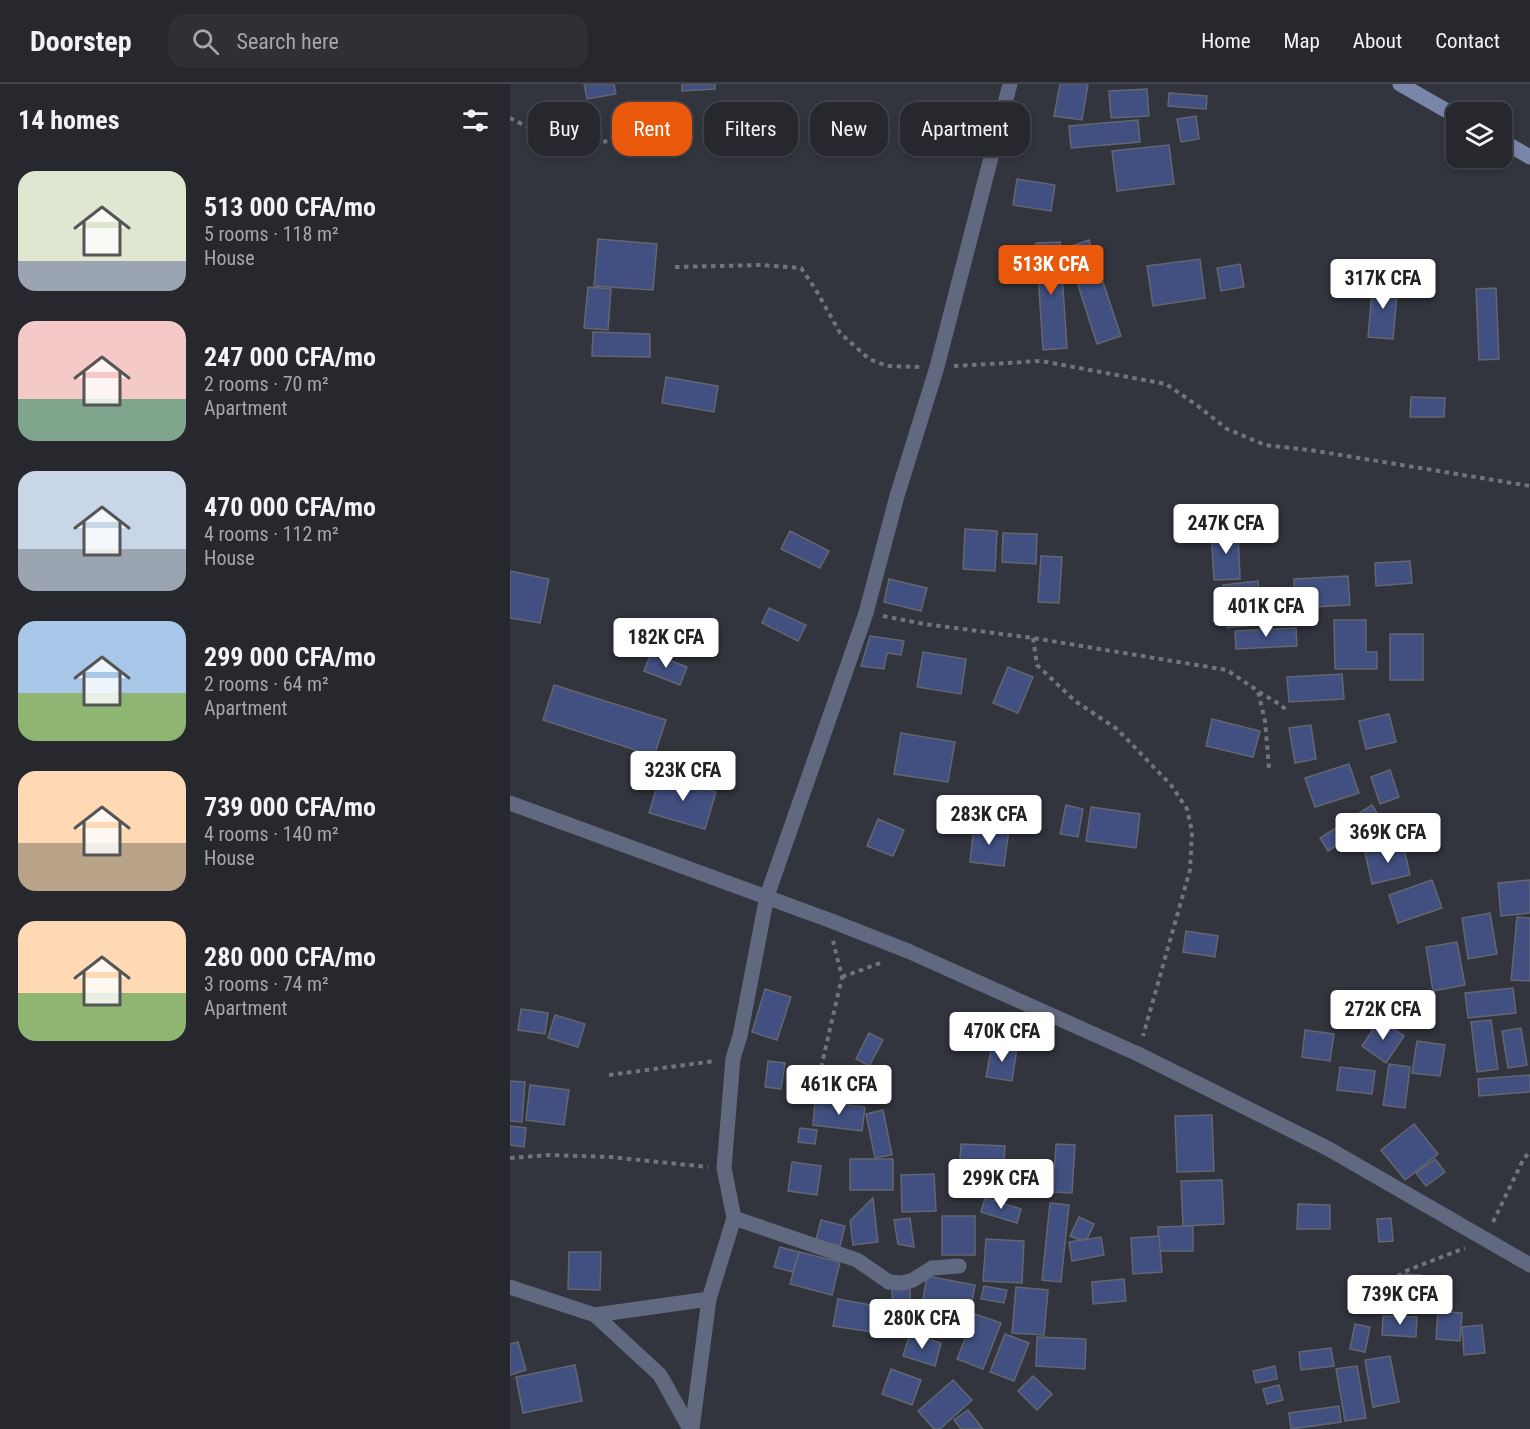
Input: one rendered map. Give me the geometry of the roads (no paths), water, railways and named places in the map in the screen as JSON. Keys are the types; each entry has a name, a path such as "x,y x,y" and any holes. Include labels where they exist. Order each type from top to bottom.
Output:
{"main road":[{"path":"1400,84 1446,110"},
{"path":"1512,147 1530,157"}],"street":[{"path":"691,1429 709,1299 734,1218 724,1168 733,1058 740,1036 767,896 866,613 897,496 937,367 1010,84"},
{"path":"510,803 767,896 908,951 1138,1054 1327,1148 1530,1265"},
{"path":"734,1218 857,1260 889,1282 902,1283 913,1280 932,1268 959,1266"},
{"path":"510,1287 594,1315 660,1375 691,1429"},
{"path":"594,1315 709,1299"}]}
